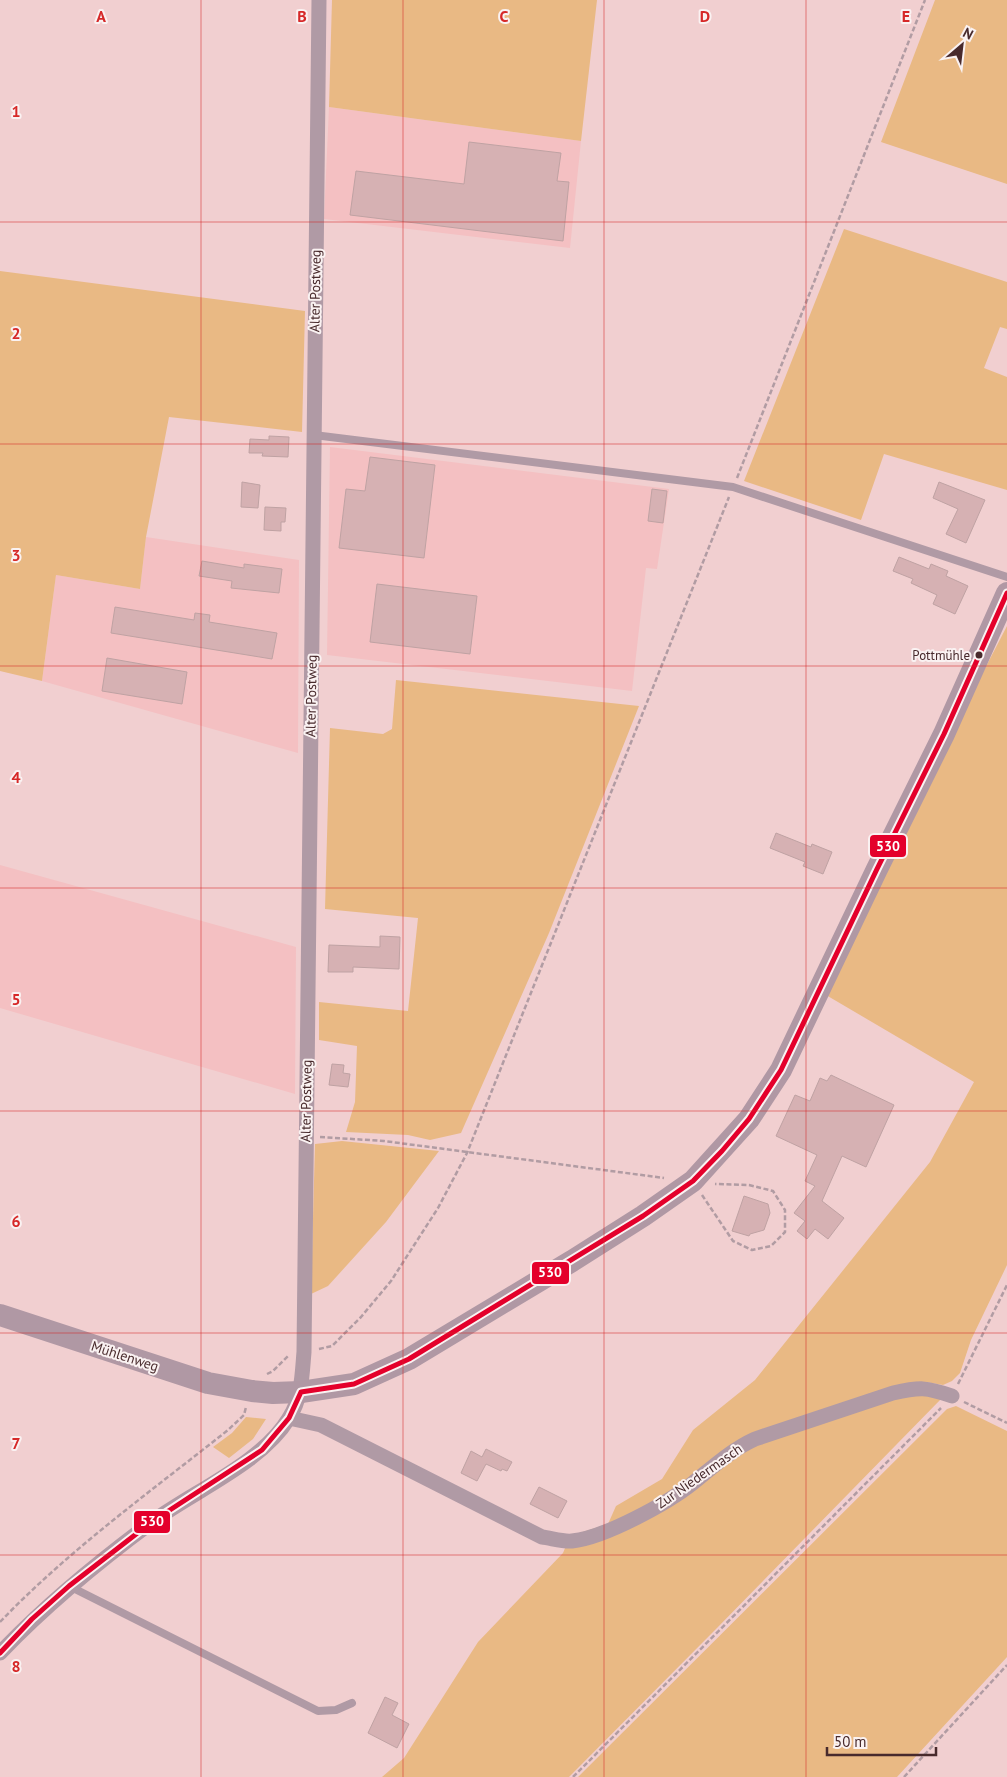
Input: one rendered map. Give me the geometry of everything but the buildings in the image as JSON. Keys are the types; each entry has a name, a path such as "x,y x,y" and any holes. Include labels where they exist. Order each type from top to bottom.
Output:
{"street":[{"name":"Alter Postweg","path":"301,1392 304,1352 319,0"},
{"name":"Mühlenweg","path":"0,1315 208,1383 273,1393 301,1392 354,1384 409,1359 580,1256 693,1182 749,1119 781,1070 944,734 1007,593"},
{"name":"Zur Niedermasch","path":"289,1418 321,1426 542,1537 571,1541 618,1526 668,1500 692,1484 716,1462 740,1446 755,1439 900,1391 914,1388 930,1388 952,1396"},
{"path":"0,1653 69,1586 153,1521 262,1450 289,1418 301,1392"}],"lane":[{"path":"314,435 733,487 1007,577"},
{"path":"69,1586 318,1711 336,1710 352,1703"}],"path":[{"path":"0,1622 29,1592 94,1535 228,1430 244,1415 252,1391 253,1380 273,1371 290,1355 332,1346 361,1317 391,1281 438,1208 467,1153 925,0"},
{"path":"306,1136 384,1141 664,1178"},
{"path":"693,1182 719,1185 749,1185 773,1191 786,1210 785,1232 771,1246 752,1250 733,1241 693,1182"},
{"path":"573,1777 952,1396 1007,1285"},
{"path":"952,1396 1007,1424"},
{"path":"904,1777 1007,1665"}],"shaded area":[{"path":"332,0 597,0 581,141 329,107"},
{"path":"935,0 1007,0 1007,184 881,142"},
{"path":"329,107 581,141 570,248 324,219"},
{"path":"844,229 1007,282 1007,329 1000,327 984,368 1007,377 1007,490 884,454 861,520 744,481"},
{"path":"0,271 305,311 302,432 169,417 146,537 140,589 56,575 42,681 0,671"},
{"path":"330,447 669,489 657,569 646,568 632,691 327,655"},
{"path":"146,537 299,560 298,753 42,681 56,575 140,589"},
{"path":"1007,626 1007,1265 971,1340 960,1373 952,1381 943,1385 926,1382 918,1394 941,1399 569,1777 382,1777 404,1758 478,1642 563,1553 570,1536 608,1524 616,1506 662,1479 693,1430 755,1380 930,1162 974,1082 826,995 966,705"},
{"path":"396,680 639,706 549,933 461,1133 430,1140 408,1135 346,1132 355,1102 357,1046 319,1040 319,1002 408,1011 418,918 325,909 330,728 383,734 392,729"},
{"path":"0,865 296,947 295,1094 0,1008"},
{"path":"342,1141 439,1151 386,1222 328,1286 311,1294 315,1144"},
{"path":"956,1406 1007,1431 1007,1657 897,1777 578,1777 947,1409"},
{"path":"246,1417 266,1419 253,1439 229,1458 213,1447 232,1433"}],"transit line":[{"name":"530","path":"301,1392 354,1384 409,1359 643,1216 693,1181 722,1151 749,1119 781,1070 944,734 1007,593"},
{"name":"530","path":"0,1653 32,1619 69,1586 153,1521 262,1450 289,1418 301,1392"}],"place":[{"name":"Pottmühle","path":"979,655"}]}
